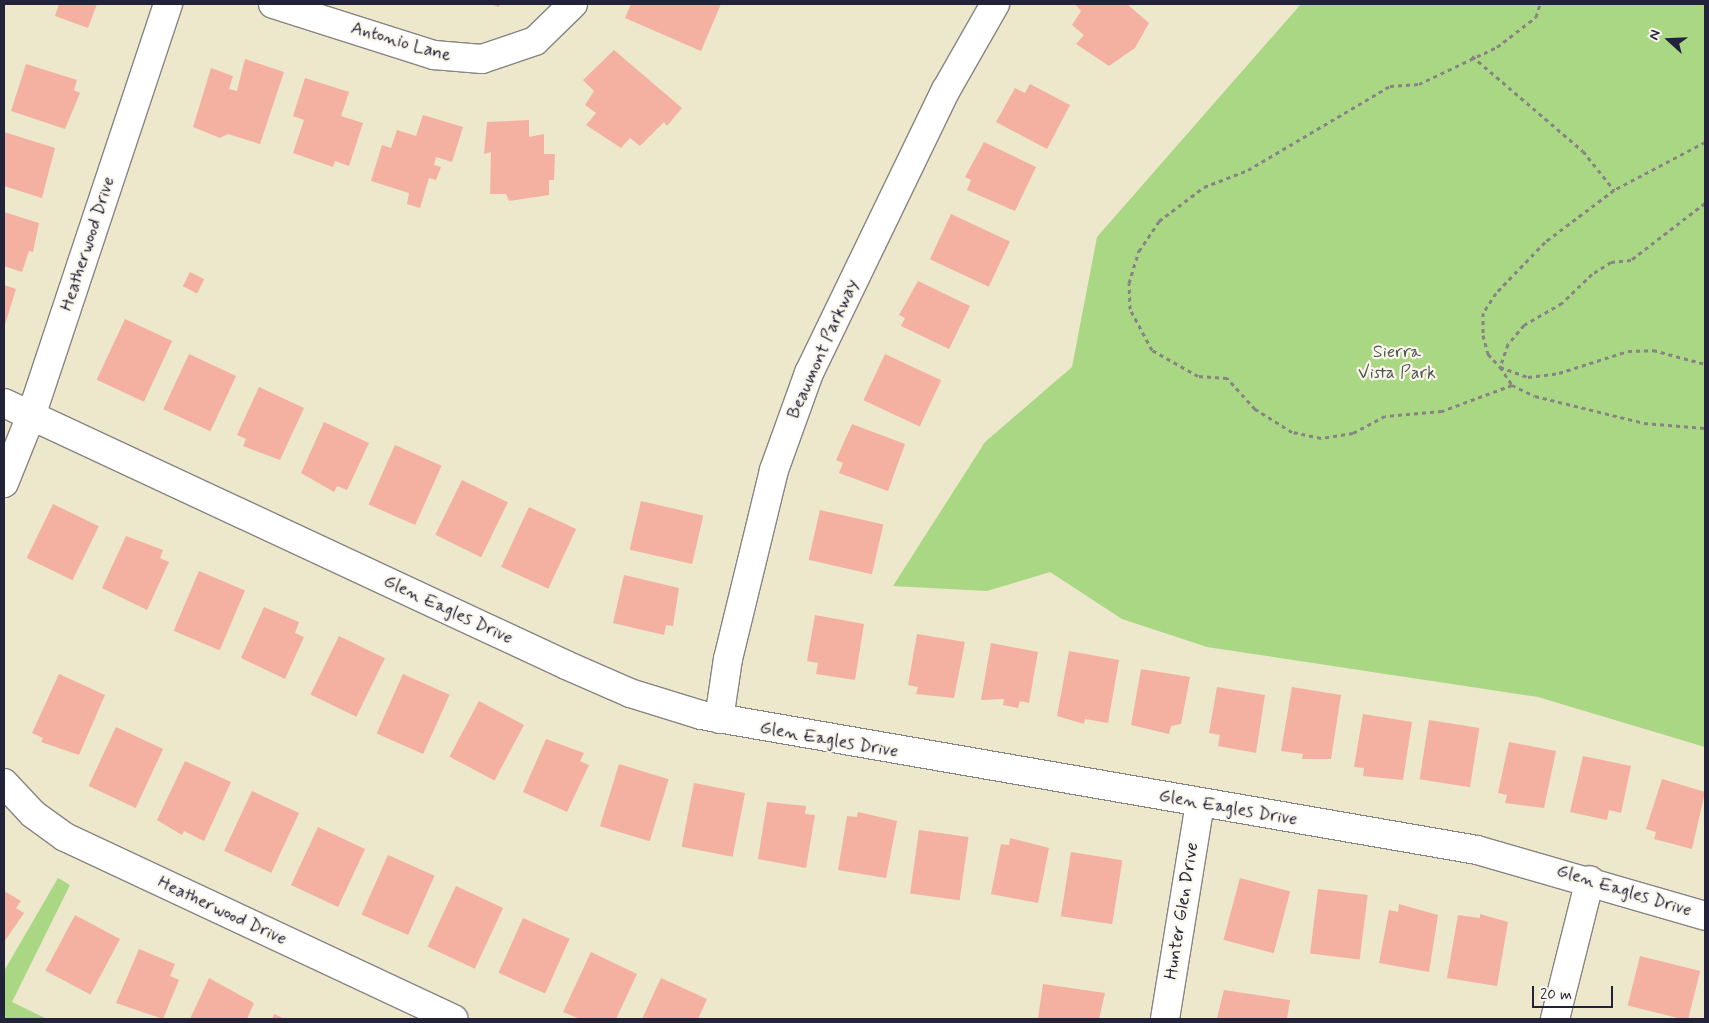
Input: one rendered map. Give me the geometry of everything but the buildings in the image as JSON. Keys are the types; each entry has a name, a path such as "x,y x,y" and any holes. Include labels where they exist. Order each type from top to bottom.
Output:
{"street":[{"name":"Heatherwood Drive","path":"4,483 31,416 168,4"},
{"name":"Antonio Lane","path":"273,4 434,55 482,60 535,41 573,4"},
{"name":"Beaumont Parkway","path":"719,719 728,659 774,470 809,373 946,90 995,4"},
{"name":"Glen Eagles Drive","path":"4,403 630,693 719,719 1477,850 1590,880 1705,916"},
{"name":"Heatherwood Drive","path":"4,783 33,814 65,837 454,1019"},
{"name":"Hunter Glen Drive","path":"1165,1019 1200,803"},
{"path":"1555,1019 1590,880"}],"path":[{"path":"1512,385 1442,411 1385,416 1353,433 1321,438 1292,432 1254,409 1227,378 1198,376 1152,350 1130,309 1129,283 1139,251 1159,221 1196,193 1248,170 1360,100 1390,86 1419,84 1471,56 1497,47 1536,17 1540,4"},
{"path":"1471,56 1583,151 1614,190"},
{"path":"1705,142 1614,190 1545,242 1496,293 1483,313 1483,335 1488,354 1500,367 1512,385 1535,396 1644,423 1705,428"},
{"path":"1500,367 1508,344 1524,325 1562,302 1598,270 1611,262 1631,260 1705,202"},
{"path":"1500,367 1528,377 1559,373 1606,356 1652,350 1705,364"}],"green space":[{"name":"Sierra Vista Park","path":"1301,4 1705,4 1705,747 1538,697 1207,647 1122,619 1050,572 987,591 893,586 985,442 1072,367 1097,237"},
{"path":"58,878 70,885 12,1002 47,1019 4,1019 4,971"}]}
